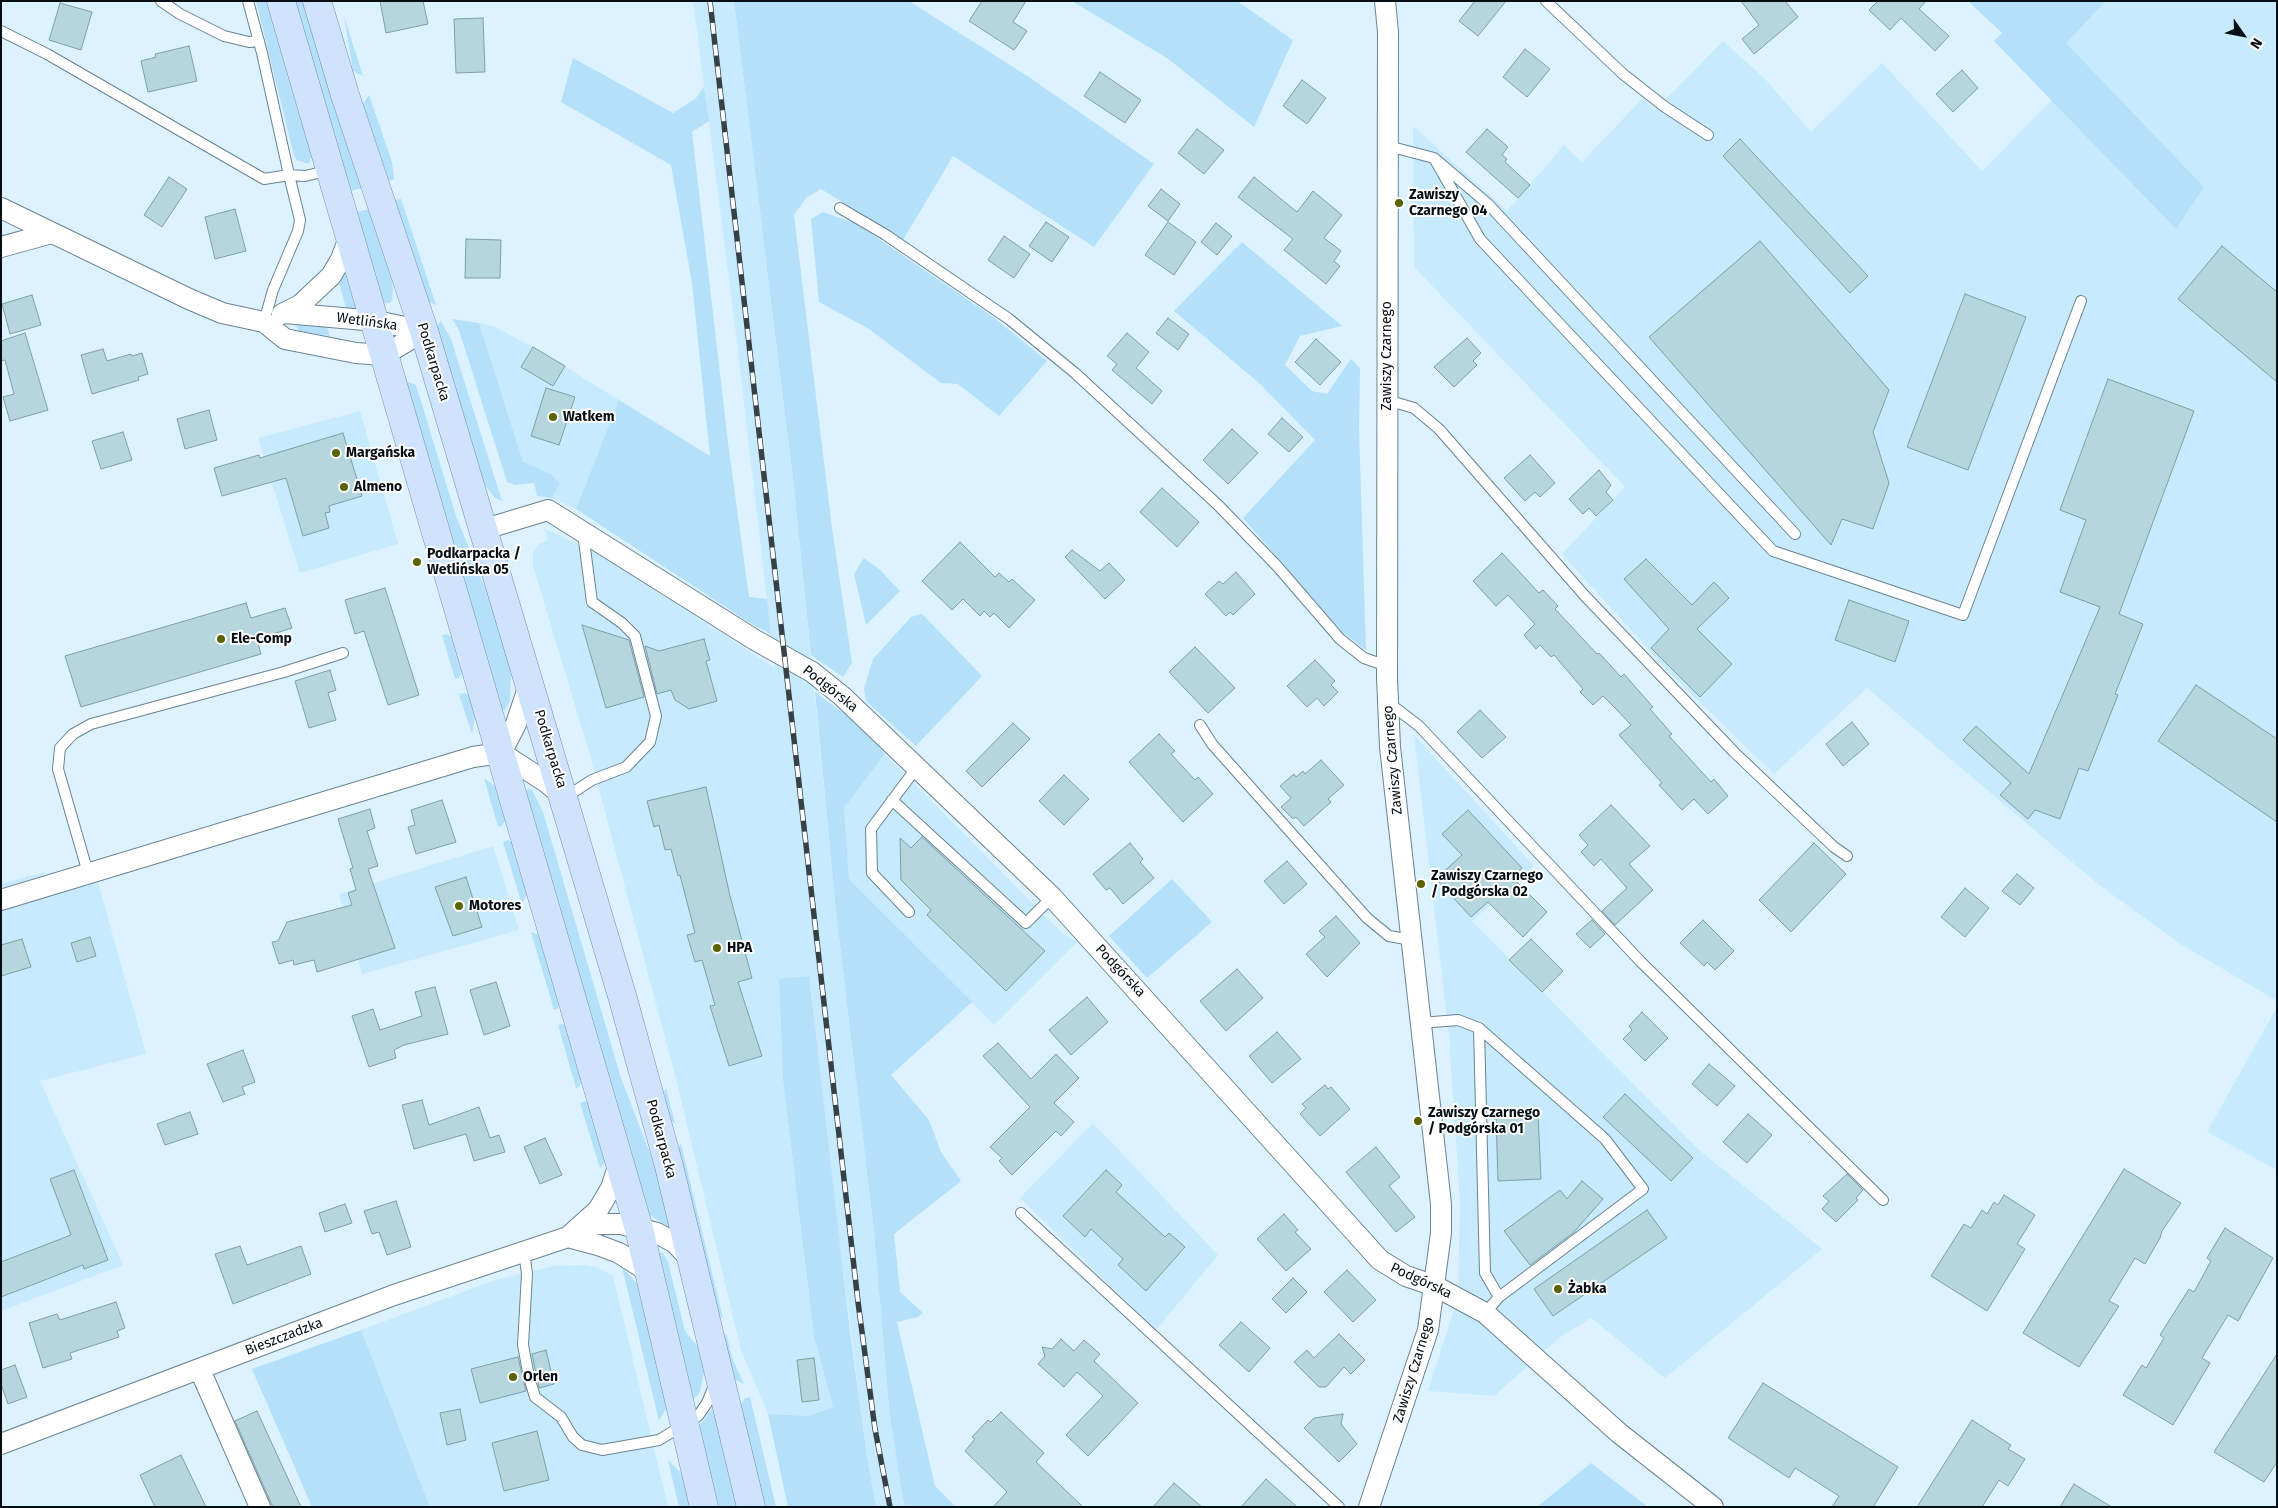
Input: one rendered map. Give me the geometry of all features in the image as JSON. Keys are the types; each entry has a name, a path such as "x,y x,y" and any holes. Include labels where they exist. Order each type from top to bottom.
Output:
{"main road":[{"path":"281,1 376,321 384,355 639,1229 704,1507"},
{"name":"Podkarpacka","path":"318,1 345,95 424,331 565,798 667,1157 751,1507"}],"street":[{"name":"Zawiszy Czarnego","path":"1369,1507 1428,1330 1441,1233 1441,1204 1390,747 1387,666 1388,146 1385,1"},
{"path":"1,208 189,299 222,313 264,322 286,339 356,353 384,355"},
{"path":"1,247 52,233"},
{"name":"Wetlińska","path":"264,322 300,305 331,276 342,259 350,235"},
{"name":"Wetlińska","path":"285,313 376,321 424,331"},
{"name":"Wetlińska","path":"384,355 424,331"},
{"name":"Podgórska","path":"485,528 548,510 812,672 842,696 1052,897 1380,1260 1406,1276 1435,1286 1485,1313 1619,1433 1713,1507"},
{"path":"501,753 516,724 530,682"},
{"path":"1,900 473,757 501,753 546,782 565,798"},
{"name":"Bieszczadzka","path":"574,1233 598,1210 611,1188 620,1162"},
{"name":"Bieszczadzka","path":"1,1444 394,1295 524,1251 596,1224 621,1224 658,1233 674,1243 692,1262"},
{"name":"Bieszczadzka","path":"574,1233 619,1253 649,1272"},
{"path":"200,1370 260,1507"}],"lane":[{"path":"161,1 180,14 224,36 249,42 259,41"},
{"path":"248,1 300,220 298,231 273,290 264,322"},
{"path":"1546,1 1623,74 1664,107 1708,135"},
{"path":"1,31 55,59 264,179 290,175 305,176 331,170"},
{"path":"1388,146 1434,158 1488,204 1795,534"},
{"path":"1434,158 1480,238 1773,551 1963,615 2081,301"},
{"path":"840,208 886,235 1009,319 1075,373 1218,504 1277,566 1340,639 1364,658 1387,666"},
{"path":"1387,400 1414,408 1439,429 1585,596 1693,710 1734,752 1834,847 1847,856"},
{"path":"565,798 592,780 626,767 650,742 656,716 635,636 622,623 592,602 583,533"},
{"path":"88,873 58,769 60,748 73,734 91,724 284,672 344,653"},
{"path":"1388,702 1419,726 1641,962 1883,1200"},
{"path":"1200,725 1212,744 1367,918 1390,936 1411,940"},
{"path":"909,912 872,873 871,829 917,767"},
{"path":"892,800 1026,923 1052,897"},
{"path":"1420,1023 1458,1020 1479,1028 1605,1139 1643,1189 1499,1297 1485,1313"},
{"path":"1479,1028 1485,1273 1499,1297"},
{"path":"1022,1213 1339,1507"},
{"path":"524,1251 526,1274 523,1345 529,1377 535,1397 561,1417 572,1436 582,1445 602,1450 659,1440 685,1426 698,1416 707,1403 719,1370"}],"shaded area":[{"path":"256,1 269,1 313,155 308,164 297,160 294,156"},
{"path":"295,1 305,1 347,145 362,188 351,191"},
{"path":"693,1 734,1 793,478 836,911 874,1231 889,1408 905,1507 876,1507 867,1457 829,1160 809,976 779,980 783,1080 814,1336 833,1407 809,1416 768,1414 741,1350 676,1079 589,752 533,566 533,552 539,544 548,540 545,529 595,552 775,668 733,310"},
{"path":"734,1 909,1 1029,77 1154,164 1094,247 953,156 903,240 821,189 806,198 794,215 832,528 852,663 843,677 811,655 793,478"},
{"path":"1072,1 1237,1 1293,40 1254,127 1167,58"},
{"path":"1968,1 2106,1 2066,43 2204,187 2176,229 1994,41 2002,33"},
{"path":"2106,1 2277,1 2277,1001 2179,943 2098,884 1867,688 1774,774 1670,673 1562,554 1625,487 1414,267 1413,126 1507,211 1564,145 1582,162 1642,99 1655,110 1723,41 1765,79 1811,132 1882,63 1982,171 2053,99 2176,229 2204,187 2065,43"},
{"path":"344,16 363,76 353,71"},
{"path":"573,58 673,113 695,99 704,87 709,121 692,132 728,443 749,597 767,599 771,634 750,623 576,509 619,400 710,456 692,283 671,165 561,102"},
{"path":"369,95 392,162 394,179 389,181 363,104"},
{"path":"401,199 436,305 429,302 395,200"},
{"path":"369,209 389,262 393,290 392,301 389,303 385,303 382,300 357,212"},
{"path":"823,212 857,224 993,317 1047,361 999,416 958,384 941,383 869,329 819,302 811,219"},
{"path":"1242,242 1342,326 1300,336 1285,365 1312,391 1327,394 1351,359 1360,368 1359,430 1366,650 1343,633 1243,518 1315,440 1259,383 1174,311"},
{"path":"344,266 358,311 347,311 337,276"},
{"path":"452,319 479,323 523,462 551,474 560,484 552,498 537,496 534,483 515,485 507,482 459,330"},
{"path":"441,321 451,339 502,501 495,498 485,485 436,327"},
{"path":"297,323 326,324 330,336 299,331 296,326"},
{"path":"479,323 493,326 533,347 619,400 576,509 552,498 560,484 551,474 523,463"},
{"path":"408,382 416,385 456,516 506,640 511,676 510,700 505,710 502,709 407,384"},
{"path":"360,411 398,544 300,573 258,438"},
{"path":"864,558 880,570 900,591 866,625 854,574"},
{"path":"922,614 982,676 916,746 866,701 864,688 873,659 911,617"},
{"path":"446,634 456,639 464,669 459,678 455,679 442,635"},
{"path":"815,692 861,726 885,754 844,808 849,879 972,1002 891,1075 929,1120 941,1152 961,1181 894,1234 900,1292 923,1313 918,1317 897,1322 935,1486 956,1507 905,1507 902,1493 889,1408 874,1231 836,911"},
{"path":"465,693 472,696 476,711 472,734 459,694"},
{"path":"1414,735 1534,866 1472,921 1699,1150 1822,1249 1665,1378 1591,1318 1560,1337 1494,1396 1428,1391 1458,1298 1460,1202 1449,1037"},
{"path":"885,754 1060,931 1077,942 994,1025 849,879 844,808"},
{"path":"484,778 496,787 507,817 502,826 498,827"},
{"path":"528,788 532,790 543,812 621,1078 663,1187 670,1227 648,1214 526,792"},
{"path":"508,840 512,842 529,890 522,904 503,842"},
{"path":"493,846 519,930 362,974 339,894"},
{"path":"44,872 51,895 98,882 146,1054 40,1081 123,1265 1,1311 1,884"},
{"path":"1172,879 1212,922 1147,978 1109,936"},
{"path":"531,932 540,935 561,1001 557,1009 554,1010"},
{"path":"809,976 850,1332 867,1457 876,1507 788,1507 768,1414 809,1416 833,1407 814,1336 783,1080 779,979"},
{"path":"2277,1007 2277,1170 2207,1132"},
{"path":"563,1024 569,1028 584,1078 579,1087 576,1088 558,1025"},
{"path":"666,1088 675,1123 671,1122 664,1092"},
{"path":"585,1101 592,1105 605,1162 600,1168 580,1103"},
{"path":"1093,1123 1218,1255 1156,1330 1020,1198"},
{"path":"681,1144 723,1318 719,1315 678,1148"},
{"path":"659,1253 663,1253 668,1262 685,1331 701,1351 705,1367 700,1392 694,1399 692,1398"},
{"path":"585,1265 596,1267 613,1276 668,1507 430,1507 361,1330 495,1280 554,1266"},
{"path":"622,1267 638,1285 643,1297 668,1405 659,1421"},
{"path":"361,1330 430,1507 312,1507 252,1369"},
{"path":"726,1333 733,1360 744,1384 733,1379 724,1338"},
{"path":"750,1397 776,1507 764,1507 740,1406 745,1398"},
{"path":"711,1410 715,1411 738,1507 717,1507 698,1428"},
{"path":"668,1460 682,1474 692,1507 679,1507"},
{"path":"1591,1463 1648,1507 1537,1507"}],"building":[{"path":"380,1 423,1 428,24 386,33"},
{"path":"982,1 1026,1 1013,22 1027,31 1014,50 969,21"},
{"path":"1475,1 1506,1 1478,36 1459,21"},
{"path":"1741,1 1785,1 1798,17 1754,54 1742,39 1759,25"},
{"path":"1878,1 1926,1 1919,9 1949,36 1935,51 1901,18 1890,30 1869,10"},
{"path":"60,3 92,12 81,50 49,40"},
{"path":"483,18 485,72 456,73 454,19"},
{"path":"189,46 197,81 148,92 141,61 156,57 155,54"},
{"path":"1525,49 1550,69 1527,97 1503,77"},
{"path":"1962,70 1978,88 1953,112 1936,94"},
{"path":"1100,72 1141,100 1125,123 1084,96"},
{"path":"1302,80 1326,98 1307,124 1283,106"},
{"path":"1197,129 1224,150 1204,174 1178,153"},
{"path":"1487,129 1508,147 1502,155 1507,159 1505,162 1530,185 1518,198 1466,152"},
{"path":"1740,139 1868,276 1850,293 1723,156"},
{"path":"169,177 187,189 162,227 144,215"},
{"path":"1254,177 1297,212 1313,191 1342,215 1324,238 1341,251 1334,261 1340,266 1326,284 1284,250 1293,239 1238,197"},
{"path":"1161,189 1180,204 1168,221 1148,206"},
{"path":"235,209 246,251 215,259 205,217"},
{"path":"1046,222 1069,237 1052,262 1029,246"},
{"path":"1168,222 1196,242 1174,275 1145,255"},
{"path":"1216,223 1232,236 1217,255 1201,242"},
{"path":"1004,236 1030,254 1014,278 988,260"},
{"path":"466,239 501,240 500,278 465,278"},
{"path":"1760,241 1889,390 1873,432 1889,483 1873,529 1842,519 1831,545 1649,337"},
{"path":"2222,246 2277,292 2277,382 2178,299"},
{"path":"1965,294 2026,317 1968,470 1907,447"},
{"path":"32,295 41,325 10,334 2,304"},
{"path":"1168,318 1189,334 1178,350 1156,333"},
{"path":"25,333 48,410 10,421 3,397 14,394 5,360 1,361 1,341"},
{"path":"1127,333 1149,352 1136,368 1162,391 1152,404 1112,370 1117,364 1107,356"},
{"path":"1467,338 1481,353 1473,361 1477,365 1454,387 1434,367"},
{"path":"1316,339 1341,362 1320,385 1295,362"},
{"path":"533,347 565,366 553,386 521,367"},
{"path":"103,349 107,361 142,353 148,374 138,377 139,380 92,394 81,355"},
{"path":"2108,379 2194,411 2119,614 2143,624 2115,694 2118,695 2088,771 2079,768 2060,819 2035,810 2028,819 2000,795 2011,783 1963,740 1976,726 2029,774 2100,607 2060,592 2086,520 2060,510"},
{"name":"Watkem","path":"546,388 575,397 559,445 531,436"},
{"path":"209,410 217,440 185,449 177,419"},
{"path":"1282,418 1303,437 1289,452 1268,434"},
{"path":"1232,429 1258,453 1228,484 1203,460"},
{"path":"123,432 132,460 101,469 92,441"},
{"path":"343,433 362,496 329,506 330,512 325,513 329,528 303,536 286,478 222,496 214,468 259,455 260,458"},
{"path":"1530,455 1555,483 1540,497 1535,492 1525,501 1504,478"},
{"path":"1599,470 1611,485 1606,492 1613,500 1596,516 1589,508 1583,514 1569,499"},
{"path":"1162,488 1199,522 1177,547 1140,512"},
{"path":"960,542 995,577 999,573 1009,582 1012,579 1035,600 1009,628 994,613 990,617 984,611 980,616 963,599 952,610 922,581"},
{"path":"1072,550 1100,571 1109,563 1125,580 1105,599 1065,557"},
{"path":"1502,553 1539,593 1543,590 1558,606 1555,609 1597,654 1599,653 1621,677 1624,674 1653,707 1650,709 1672,734 1669,736 1711,782 1714,779 1728,796 1708,814 1694,799 1682,810 1659,785 1662,783 1619,735 1631,725 1603,696 1593,705 1580,692 1583,689 1554,655 1551,657 1540,645 1536,649 1524,635 1535,624 1508,595 1496,606 1473,581"},
{"path":"1646,559 1692,605 1714,582 1729,598 1697,629 1732,664 1700,697 1651,648 1669,629 1624,579"},
{"path":"1236,572 1255,594 1233,615 1230,612 1226,616 1205,594 1219,581 1223,584"},
{"path":"385,588 419,695 388,705 364,631 355,634 345,600"},
{"path":"1849,600 1909,621 1895,662 1835,640"},
{"path":"246,603 251,618 285,608 292,628 257,639 261,654 81,707 65,656"},
{"path":"582,625 629,640 644,697 606,708"},
{"path":"704,639 710,660 706,661 717,701 689,709 675,700 671,690 657,694 645,646 659,651"},
{"path":"1195,647 1235,688 1208,713 1169,672"},
{"path":"1315,660 1335,681 1331,685 1338,692 1324,706 1317,698 1307,707 1287,686"},
{"path":"330,670 336,690 328,693 336,720 309,728 295,681"},
{"path":"2196,685 2277,739 2277,822 2158,741"},
{"path":"1480,710 1506,737 1482,758 1457,732"},
{"path":"1852,722 1869,744 1843,766 1826,744"},
{"path":"1013,723 1030,739 982,787 966,771"},
{"path":"1159,734 1175,751 1171,754 1195,780 1198,777 1213,794 1183,822 1129,762"},
{"path":"1321,760 1344,785 1328,799 1331,802 1304,826 1296,817 1293,819 1281,807 1291,798 1280,786 1294,774 1296,777 1303,771 1305,774"},
{"path":"1064,775 1089,799 1064,825 1039,801"},
{"path":"706,787 730,896 752,978 738,982 762,1056 729,1066 710,1006 715,1005 702,960 695,962 687,935 695,933 680,875 678,876 671,849 665,850 659,825 654,827 647,801"},
{"path":"442,800 456,842 416,854 408,827 415,825 411,810"},
{"path":"1611,805 1650,846 1629,864 1653,890 1615,925 1602,911 1627,888 1601,859 1594,866 1581,852 1588,845 1579,835"},
{"path":"370,809 375,828 367,831 378,866 368,869 395,948 317,972 314,960 294,965 293,960 279,964 272,942 278,941 287,922 352,905 348,893 356,890 350,869 353,868 338,819"},
{"path":"1468,810 1522,868 1512,877 1547,912 1523,937 1488,902 1471,917 1436,879 1462,855 1442,834"},
{"path":"922,837 1045,951 1006,991 927,915 931,910 901,880 900,838 911,848"},
{"path":"1130,843 1143,859 1140,862 1154,878 1123,904 1110,888 1106,890 1093,874"},
{"path":"1814,843 1846,874 1791,932 1759,900"},
{"path":"1287,861 1307,884 1284,904 1264,881"},
{"path":"2017,874 2034,888 2020,905 2002,891"},
{"path":"466,877 482,927 453,936 435,887"},
{"path":"1965,888 1989,908 1965,937 1941,917"},
{"path":"1336,916 1360,943 1327,977 1306,954 1325,937 1319,931"},
{"path":"1592,920 1605,934 1590,948 1576,934"},
{"path":"1703,920 1734,951 1715,970 1707,962 1704,966 1680,943"},
{"path":"90,937 96,956 77,962 71,943"},
{"path":"22,939 31,967 1,976 1,945"},
{"path":"1531,939 1563,971 1542,992 1509,960"},
{"path":"1237,969 1263,998 1226,1031 1200,1001"},
{"path":"496,982 510,1026 484,1035 470,990"},
{"path":"435,987 448,1034 404,1045 394,1050 396,1058 369,1067 352,1016 373,1009 380,1030 422,1016 415,992"},
{"path":"1087,997 1108,1022 1071,1055 1049,1030"},
{"path":"1642,1012 1668,1038 1645,1061 1623,1039 1632,1030 1629,1026"},
{"path":"1277,1032 1301,1059 1272,1083 1249,1056"},
{"path":"998,1043 1031,1079 1056,1054 1079,1078 1054,1103 1074,1122 1061,1136 1056,1131 1012,1175 999,1161 1002,1158 990,1147 1030,1107 983,1056"},
{"path":"243,1050 255,1082 242,1087 245,1094 223,1102 207,1064"},
{"path":"1709,1064 1735,1086 1717,1106 1692,1084"},
{"path":"1325,1085 1328,1089 1331,1087 1350,1109 1320,1136 1300,1114 1306,1108 1302,1104"},
{"path":"1625,1094 1693,1158 1671,1181 1603,1117"},
{"path":"422,1100 429,1125 479,1107 490,1138 499,1135 505,1152 474,1161 466,1134 414,1149 402,1105"},
{"path":"190,1112 198,1134 165,1145 157,1124"},
{"path":"1538,1114 1541,1179 1498,1181 1496,1116"},
{"path":"1748,1114 1772,1135 1747,1163 1723,1142"},
{"path":"545,1138 562,1175 540,1184 524,1147"},
{"path":"1376,1147 1400,1177 1389,1186 1415,1217 1396,1232 1346,1172"},
{"path":"2124,1169 2181,1203 2162,1231 2145,1264 2135,1258 2109,1301 2119,1306 2079,1367 2023,1333"},
{"path":"74,1170 108,1260 84,1269 83,1265 1,1297 1,1262 71,1235 50,1179"},
{"path":"1106,1170 1122,1185 1116,1192 1165,1237 1169,1233 1185,1247 1146,1291 1118,1265 1123,1259 1091,1229 1085,1237 1063,1216"},
{"path":"1847,1174 1863,1190 1856,1198 1858,1200 1836,1222 1822,1209 1829,1201 1823,1196"},
{"path":"1582,1181 1603,1199 1573,1233 1530,1265 1504,1231 1560,1190 1567,1199"},
{"path":"2004,1195 2035,1215 2017,1244 2025,1249 1987,1311 1931,1276 1964,1224 1971,1228 1982,1210 1987,1214 1994,1202 1998,1205"},
{"path":"396,1201 411,1247 387,1255 379,1232 372,1234 364,1211"},
{"path":"345,1204 352,1223 325,1232 319,1213"},
{"path":"1647,1210 1667,1238 1553,1316 1534,1289"},
{"path":"1284,1214 1298,1230 1295,1232 1311,1249 1286,1271 1257,1239"},
{"path":"2225,1228 2273,1258 2238,1321 2228,1315 2202,1358 2210,1363 2173,1425 2123,1395 2142,1365 2146,1368 2164,1338 2160,1335 2189,1289 2194,1292 2211,1261 2207,1258"},
{"path":"240,1246 247,1265 301,1246 311,1274 233,1304 215,1254"},
{"path":"1347,1270 1376,1300 1353,1322 1324,1292"},
{"path":"1293,1278 1307,1292 1286,1313 1272,1299"},
{"path":"116,1302 125,1328 117,1331 119,1337 70,1353 72,1359 43,1368 29,1323 57,1314 60,1320"},
{"path":"1241,1322 1270,1348 1249,1372 1219,1345"},
{"path":"1339,1334 1365,1360 1351,1374 1344,1367 1326,1387 1319,1387 1294,1362 1307,1350 1314,1358"},
{"path":"1061,1339 1074,1351 1084,1340 1100,1354 1094,1361 1138,1403 1088,1456 1066,1435 1103,1396 1077,1372 1064,1387 1038,1364 1045,1356 1042,1347 1052,1349"},
{"path":"546,1350 554,1384 539,1388 532,1354"},
{"path":"2277,1354 2277,1462 2264,1482 2214,1452"},
{"name":"Orlen","path":"518,1357 526,1391 480,1403 471,1369"},
{"path":"814,1358 819,1400 802,1402 797,1360"},
{"path":"15,1365 27,1397 8,1404 1,1384 1,1370"},
{"path":"1763,1383 1898,1467 1873,1507 1832,1507 1839,1496 1795,1468 1789,1478 1728,1438"},
{"path":"460,1409 466,1440 447,1445 440,1413"},
{"path":"257,1411 301,1507 273,1507 271,1503 235,1421"},
{"path":"1001,1412 1044,1453 1036,1462 1083,1507 993,1507 1007,1492 965,1451 975,1439 972,1437 988,1420 991,1422"},
{"path":"1343,1414 1341,1424 1357,1444 1339,1462 1304,1428 1314,1418"},
{"path":"1972,1420 2011,1445 2008,1449 2025,1459 2008,1486 1999,1480 1982,1507 1917,1507"},
{"path":"537,1431 549,1480 504,1491 492,1443"},
{"path":"181,1455 206,1507 155,1507 140,1475"},
{"path":"1266,1479 1297,1507 1241,1507"},
{"path":"1174,1483 1202,1507 1153,1507"},
{"path":"2074,1484 2085,1491 2112,1507 2060,1507"}],"railway":[{"path":"710,1 858,1302 875,1429 890,1507"}],"place":[{"name":"Zawiszy Czarnego 04","path":"1399,203"},
{"name":"Watkem","path":"553,417"},
{"name":"Margańska","path":"336,453"},
{"name":"Almeno","path":"344,487"},
{"name":"Podkarpacka / Wetlińska 05","path":"417,562"},
{"name":"Ele-Comp","path":"221,639"},
{"name":"Zawiszy Czarnego / Podgórska 02","path":"1421,884"},
{"name":"Motores","path":"459,906"},
{"name":"HPA","path":"717,948"},
{"name":"Zawiszy Czarnego / Podgórska 01","path":"1418,1121"},
{"name":"Żabka","path":"1558,1289"},
{"name":"Orlen","path":"513,1377"}]}
